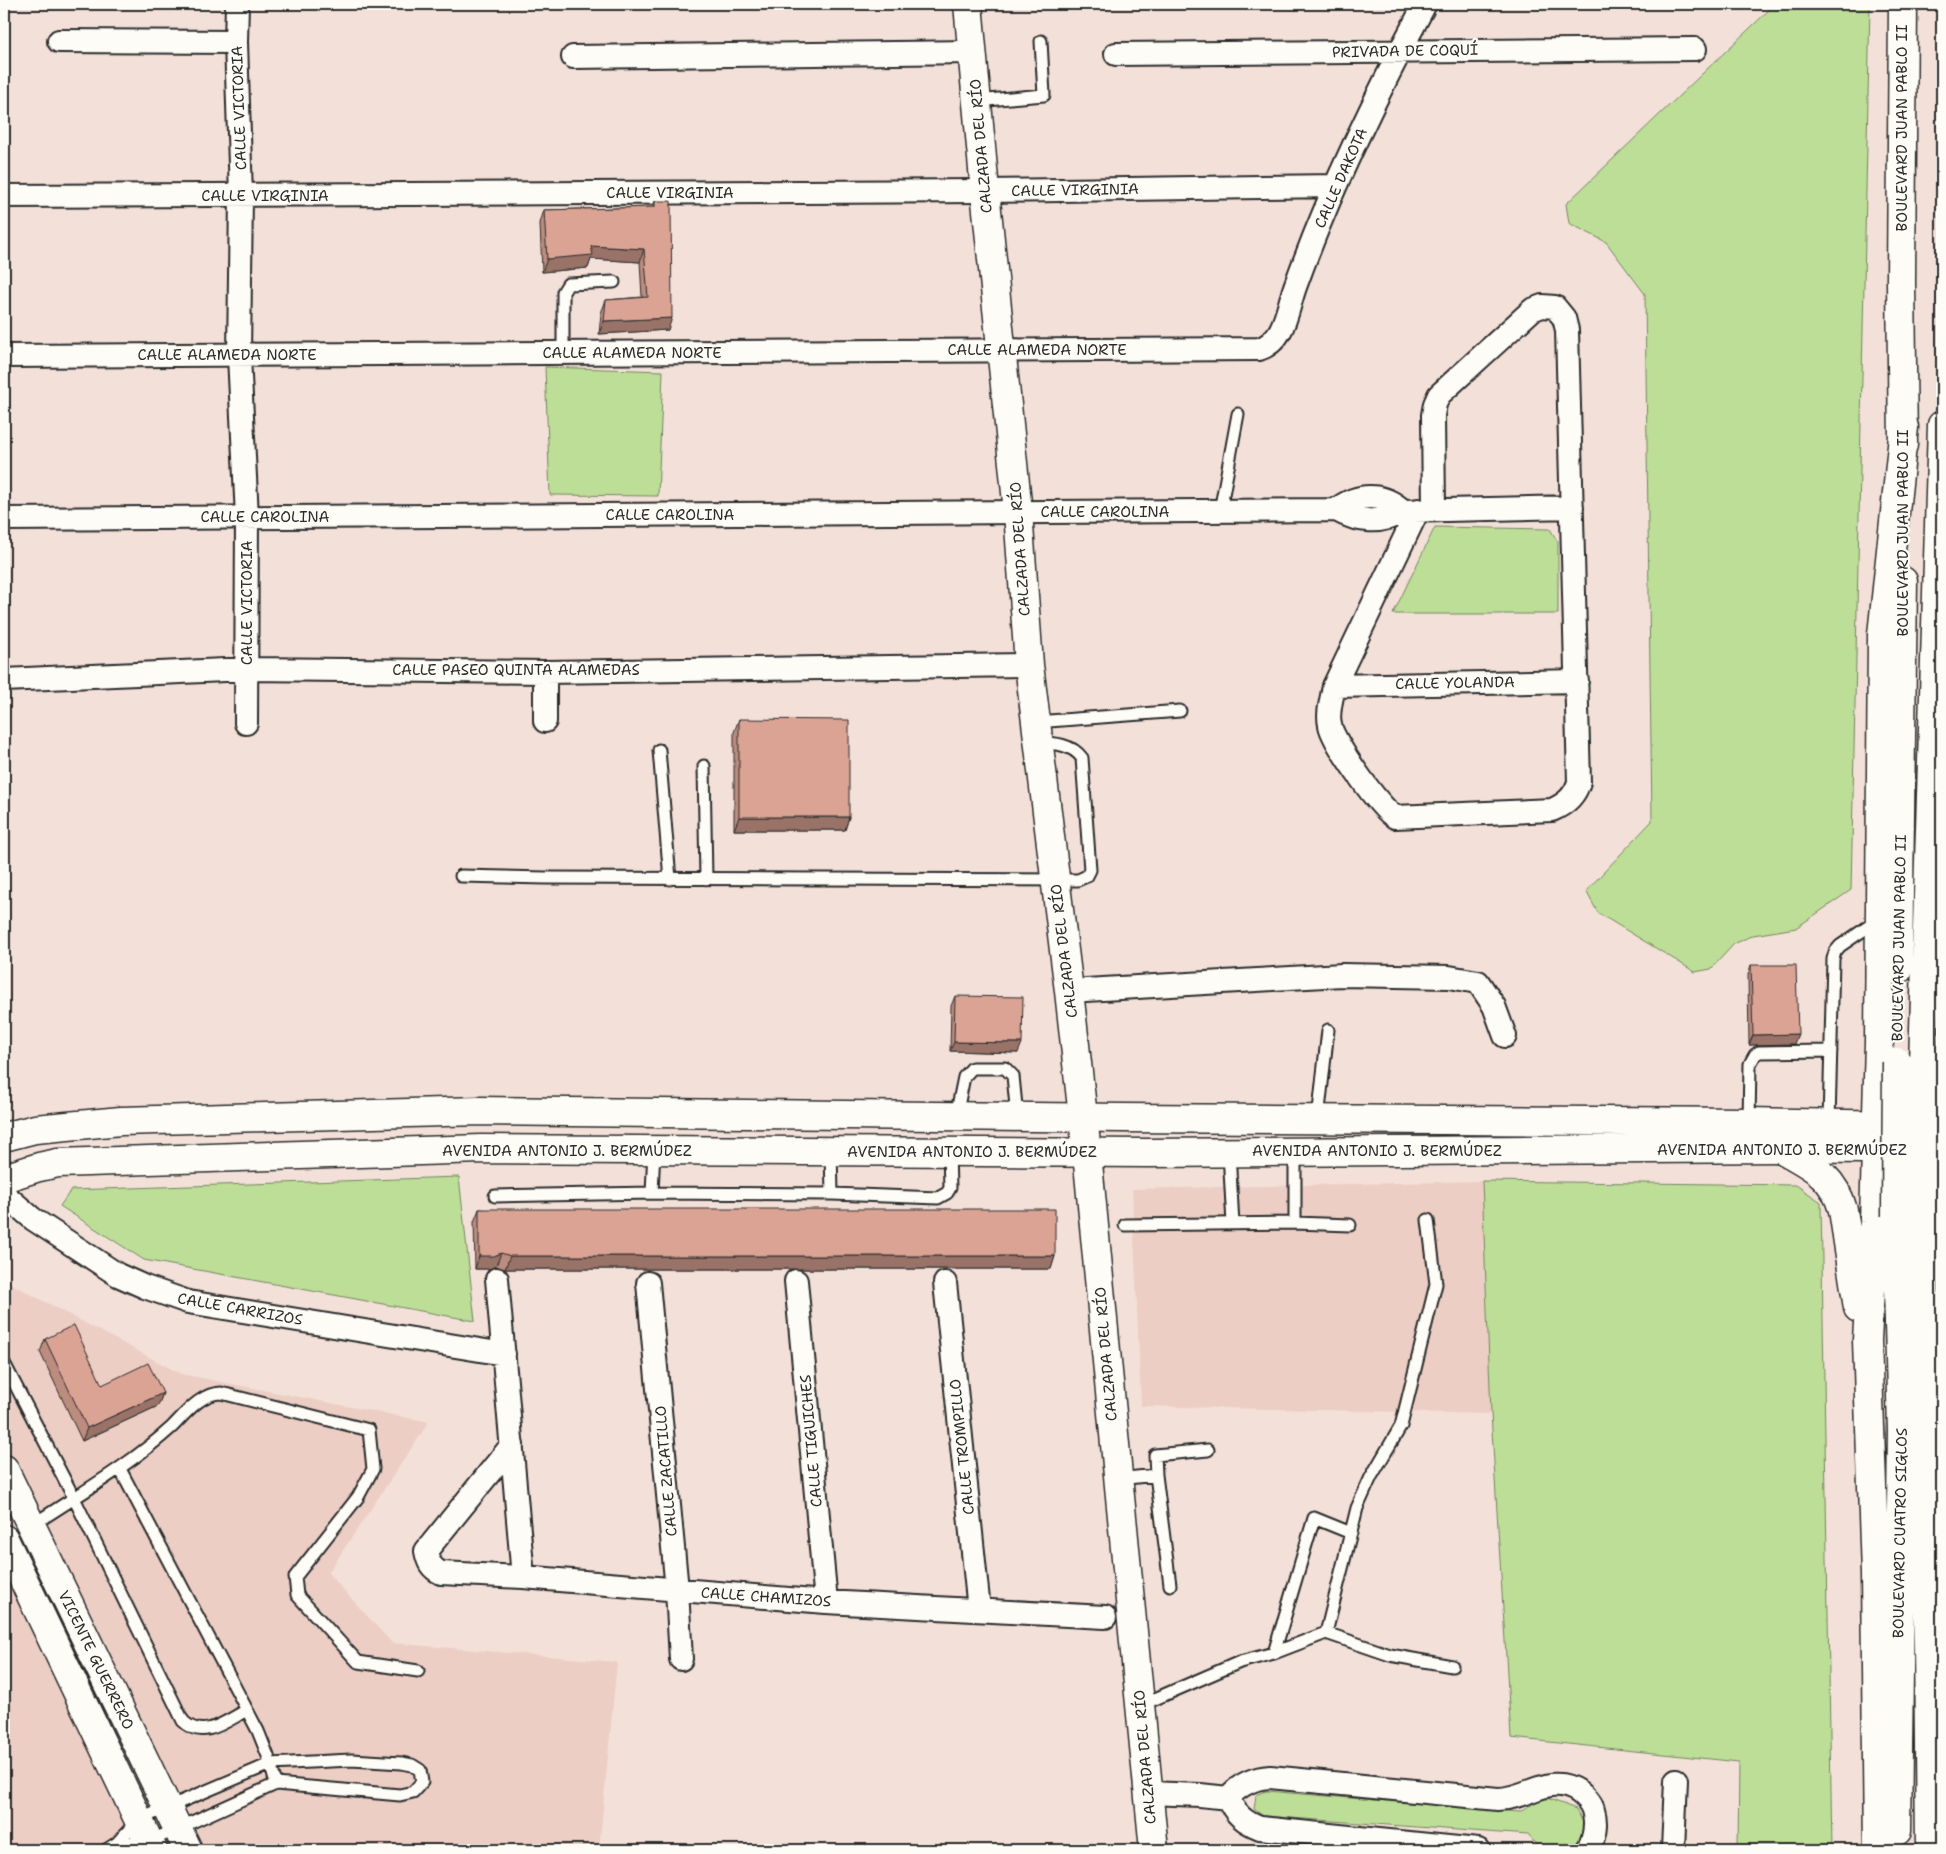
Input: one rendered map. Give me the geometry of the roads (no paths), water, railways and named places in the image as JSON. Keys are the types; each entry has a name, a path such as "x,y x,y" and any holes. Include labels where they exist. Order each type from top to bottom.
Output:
{"main road":[{"name":"CALZADA DEL RÍO","path":"968,4 1018,512 1029,665 1087,1153 1154,1850"},
{"name":"BOULEVARD JUAN PABLO II","path":"1903,4 1901,282 1904,428 1903,635 1910,1062"},
{"name":"BOULEVARD JUAN PABLO II","path":"1910,1062 1937,609 1942,425"},
{"path":"1878,1850 1875,1574 1868,1340 1910,1062 1880,919 1882,635 1904,428"},
{"path":"1885,1219 1876,1138 1910,1062"},
{"name":"BOULEVARD CUATRO SIGLOS","path":"1910,1062 1933,1219 1928,1676 1930,1850"},
{"name":"AVENIDA ANTONIO J. BERMÚDEZ","path":"4,1137 35,1129 121,1121 480,1111 1083,1118 1829,1123 1876,1138 1942,1150"},
{"name":"AVENIDA ANTONIO J. BERMÚDEZ","path":"4,1178 58,1163 480,1149 1087,1153 1780,1148 1876,1138 1942,1126"},
{"path":"1780,1148 1820,1172 1827,1178 1838,1194 1843,1210 1857,1306 1868,1340"},
{"path":"1885,1219 1891,1209 1908,1206 1925,1210 1933,1219"},
{"name":"BOULEVARD CUATRO SIGLOS","path":"1885,1219 1902,1431 1896,1850"},
{"name":"VICENTE GUERRERO","path":"4,1469 178,1828"},
{"name":"VICENTE GUERRERO","path":"4,1538 146,1837"}],"street":[{"name":"CALLE VICTORIA","path":"237,4 236,42 241,196 239,356 247,517 246,723"},
{"name":"CALLE DAKOTA","path":"1260,350 1270,345 1280,334 1296,286 1335,186 1400,51 1426,4"},
{"path":"59,41 236,42"},
{"name":"PRIVADA DE COQUÍ","path":"1116,54 1694,49"},
{"path":"573,57 973,52"},
{"name":"CALLE VIRGINIA","path":"4,196 985,191 1335,186"},
{"path":"1542,306 1555,308 1561,312 1567,325 1572,507 1579,782 1576,793 1566,802 1552,810 1400,818 1391,815 1341,750 1334,737 1329,724 1334,686 1418,511 1435,404 1440,396 1532,310 1542,306"},
{"name":"CALLE ALAMEDA NORTE","path":"4,356 1260,350"},
{"name":"CALLE CAROLINA","path":"4,519 1336,510 1353,499 1368,497 1382,498 1418,511"},
{"path":"1418,511 1572,507"},
{"name":"CALLE PASEO QUINTA ALAMEDAS","path":"4,680 247,669 545,672 1029,665"},
{"path":"545,672 545,721"},
{"name":"CALLE YOLANDA","path":"1334,686 1576,681"},
{"path":"1069,991 1342,975 1449,977 1478,982 1494,1006 1505,1036"},
{"name":"CALLE CARRIZOS","path":"4,1194 33,1219 118,1275 188,1302 504,1354"},
{"path":"497,1279 523,1577"},
{"name":"CALLE TIGUICHES","path":"796,1281 826,1602"},
{"name":"CALLE ZACATILLO","path":"648,1283 677,1590 681,1659"},
{"name":"CALLE TROMPILLO","path":"946,1283 979,1610"},
{"name":"CALLE CHAMIZOS","path":"512,1445 426,1551 430,1564 441,1573 523,1577 826,1602 1105,1617"},
{"path":"1148,1793 1228,1798 1249,1781 1270,1776 1498,1799 1518,1796 1536,1787 1548,1784 1560,1784 1575,1789 1591,1805 1595,1817 1594,1831 1590,1845 1586,1850"},
{"path":"1673,1850 1676,1780"},
{"path":"1228,1798 1240,1818 1260,1828 1478,1850"}],"lane":[{"path":"977,101 1044,95 1042,41"},
{"path":"563,353 563,292 568,284 614,282"},
{"path":"1220,511 1238,414"},
{"path":"1038,733 1180,711"},
{"path":"461,876 670,879 1078,880 1087,876 1090,870 1082,758 1068,747 1051,743 1038,733"},
{"path":"659,750 670,879"},
{"path":"704,766 706,879"},
{"path":"1829,1123 1833,959 1835,952 1847,941 1880,919"},
{"path":"1318,1120 1328,1030"},
{"path":"1749,1122 1750,1064 1755,1055 1759,1052 1831,1051"},
{"path":"956,1116 964,1077 972,1068 1005,1068 1013,1076 1017,1116"},
{"path":"652,1193 654,1150"},
{"path":"831,1151 832,1194"},
{"path":"495,1196 652,1193 832,1194 938,1198 947,1193 950,1188 949,1152"},
{"path":"1229,1152 1233,1224"},
{"path":"1294,1152 1295,1223"},
{"path":"1326,1633 1357,1508 1371,1477 1400,1426 1436,1284 1428,1220"},
{"path":"1125,1225 1295,1223 1350,1225"},
{"path":"4,1363 74,1498 183,1721 190,1728 206,1731 247,1710"},
{"path":"31,1526 120,1469 150,1446 193,1407 214,1393 221,1393 369,1430 373,1469 358,1497 295,1577 297,1595 358,1662 418,1671"},
{"path":"1170,1585 1155,1455 1208,1450"},
{"path":"120,1469 247,1710 270,1764 276,1784"},
{"path":"1118,1479 1156,1475"},
{"path":"1274,1653 1314,1518 1351,1533"},
{"path":"1141,1705 1240,1662 1274,1653 1326,1633 1390,1655 1452,1666"},
{"path":"106,1850 117,1843 146,1837 178,1828 270,1764 351,1760 402,1763 412,1765 420,1770 422,1782 413,1792 400,1795 276,1784 178,1828 117,1843"}]}
